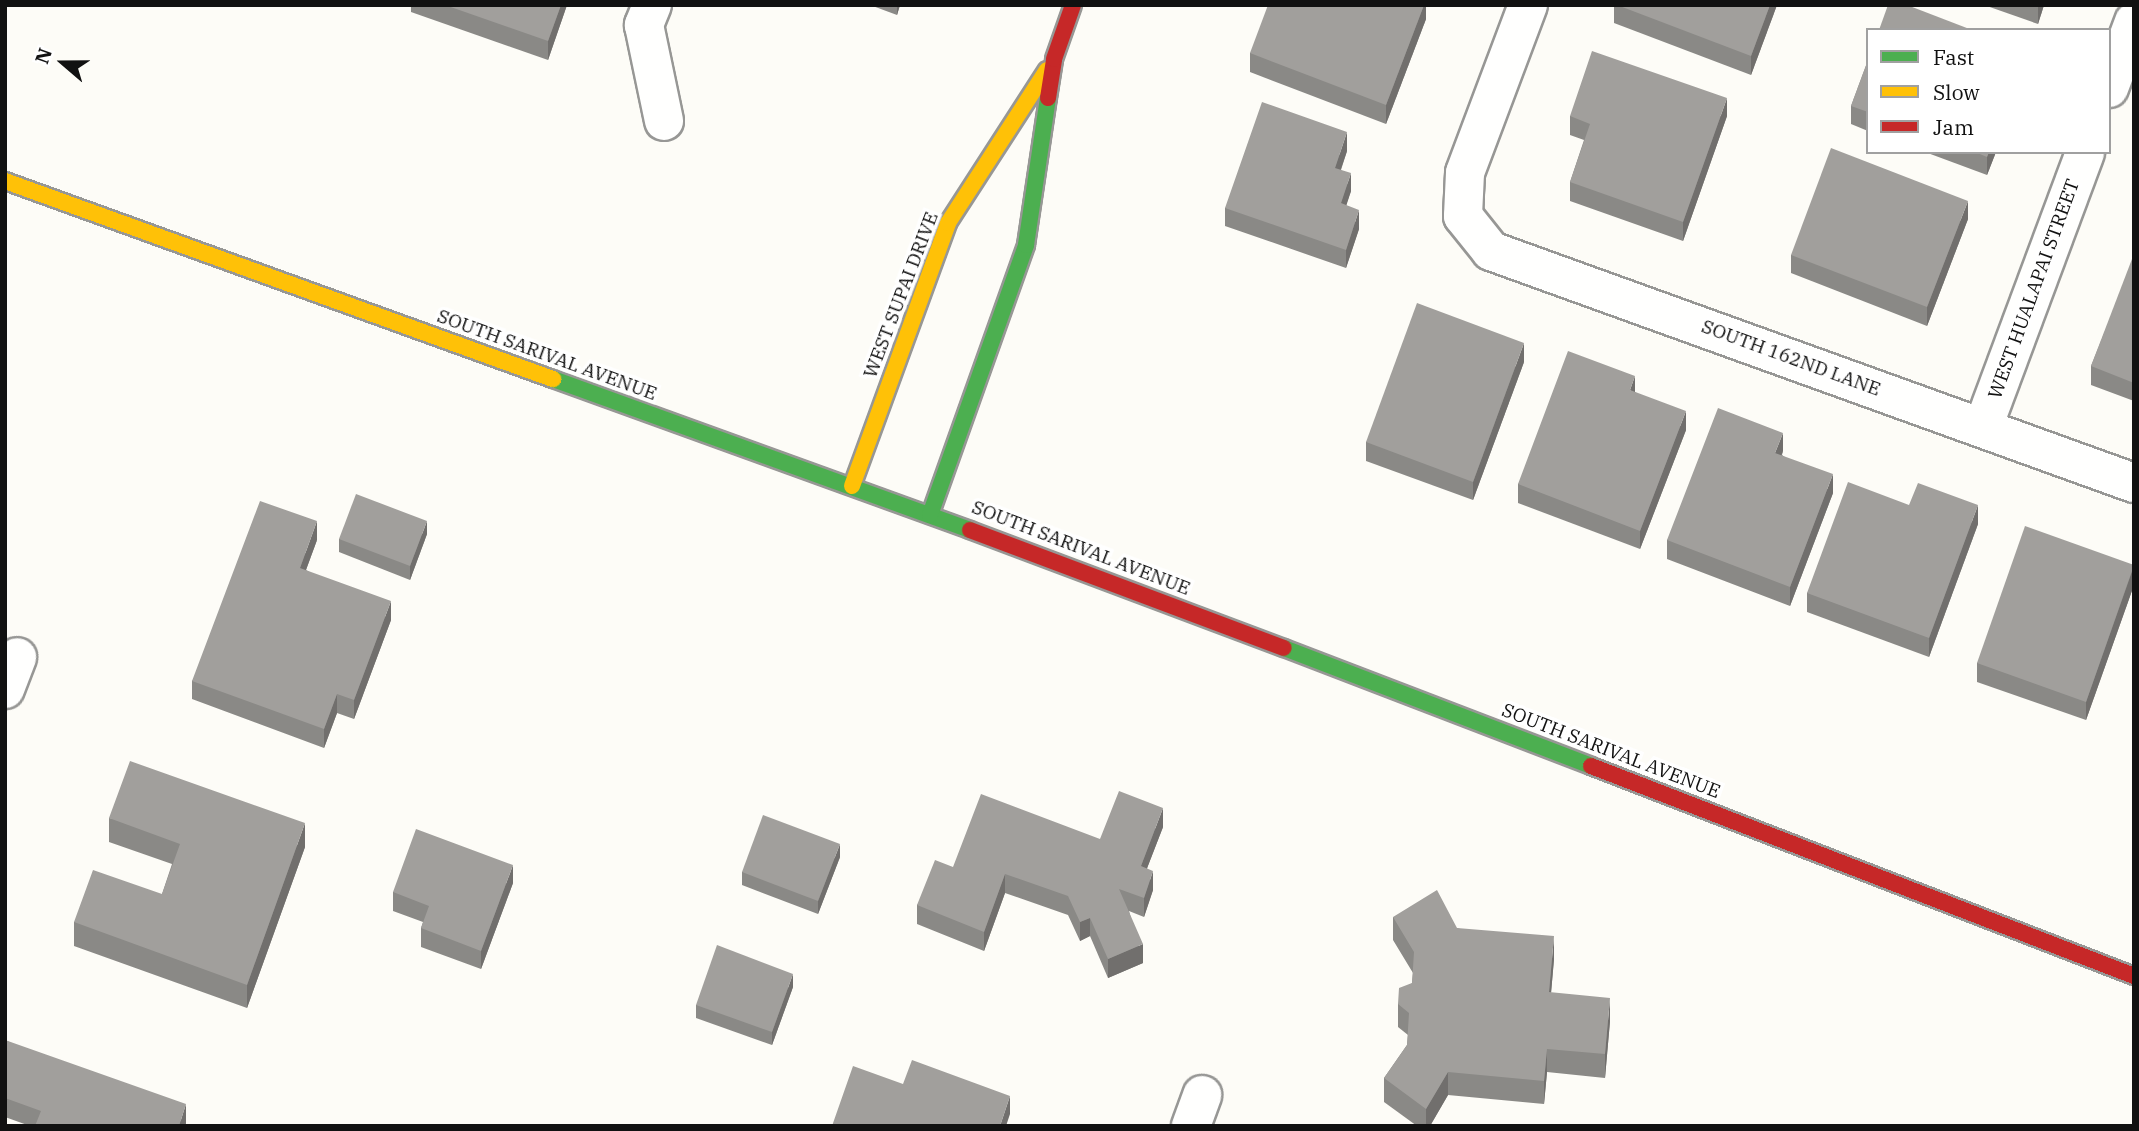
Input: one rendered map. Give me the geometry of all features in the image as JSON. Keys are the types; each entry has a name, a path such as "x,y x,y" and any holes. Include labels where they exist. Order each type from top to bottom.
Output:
{"main road":[{"name":"WEST SUPAI DRIVE","path":"930,515 1026,245 1054,59 1073,5"},
{"name":"WEST SUPAI DRIVE","path":"852,486 948,223 1054,59"},
{"name":"SOUTH SARIVAL AVENUE","path":"5,181 930,515 2134,976"}],"street":[{"path":"652,5 644,24 664,121"},
{"name":"SOUTH 162ND LANE","path":"1528,5 1465,173 1463,216 1491,251 2134,483"},
{"path":"2111,83 2134,22"},
{"name":"WEST HUALAPAI STREET","path":"1983,427 2084,154"}],"building":[{"path":"445,5 561,5 548,41"},
{"path":"1268,5 1424,5 1386,105 1250,53"},
{"path":"1617,5 1770,5 1751,56"},
{"path":"1888,5 1907,5 1967,28 1880,28"},
{"path":"1592,51 1727,98 1683,222 1570,182 1590,124 1570,116"},
{"path":"1866,65 1866,111 1851,106"},
{"path":"1262,102 1347,132 1335,168 1351,173 1341,203 1359,210 1346,250 1225,208"},
{"path":"1831,148 1968,201 1927,307 1791,255"},
{"path":"2134,259 2134,383 2091,366"},
{"path":"1417,303 1524,343 1473,482 1366,442"},
{"path":"1568,351 1635,376 1630,390 1686,411 1640,531 1518,484"},
{"path":"1718,408 1783,433 1775,453 1833,474 1790,587 1667,540"},
{"path":"1848,482 1909,505 1918,483 1978,505 1929,638 1807,593"},
{"path":"356,494 427,521 410,566 339,539"},
{"path":"260,501 317,521 300,568 391,601 354,700 337,694 324,729 192,681"},
{"path":"2025,526 2134,565 2086,702 1977,663"},
{"path":"130,761 305,823 247,985 74,922 93,870 162,894 180,844 109,818"},
{"path":"1119,791 1163,808 1141,866 1153,871 1144,898 1119,889 1143,944 1108,959 1090,918 1080,922 1068,896 1005,874 984,932 917,905 935,860 953,867 981,794 1100,839"},
{"path":"763,815 840,844 818,901 742,872"},
{"path":"416,829 513,865 481,951 421,928 429,906 393,892"},
{"path":"1437,890 1457,928 1554,936 1549,992 1610,998 1605,1054 1547,1049 1544,1081 1448,1072 1426,1109 1384,1078 1407,1045 1409,1013 1398,1004 1399,988 1412,983 1414,952 1393,917"},
{"path":"717,945 793,974 772,1032 696,1005"},
{"path":"5,1040 186,1104 179,1126 35,1126 41,1111 5,1098"},
{"path":"912,1060 1010,1096 1000,1126 832,1126 853,1066 903,1084"}],"traffic: fast":[{"path":"930,515 1026,245 1048,98"},
{"path":"553,379 970,530"},
{"path":"1284,648 1591,766"}],"traffic: slow":[{"path":"852,486 948,223 1047,70"},
{"path":"5,181 553,379"}],"traffic: jam":[{"path":"1048,98 1054,59 1073,5"},
{"path":"970,530 1284,648"},
{"path":"1591,766 2134,976"}]}
